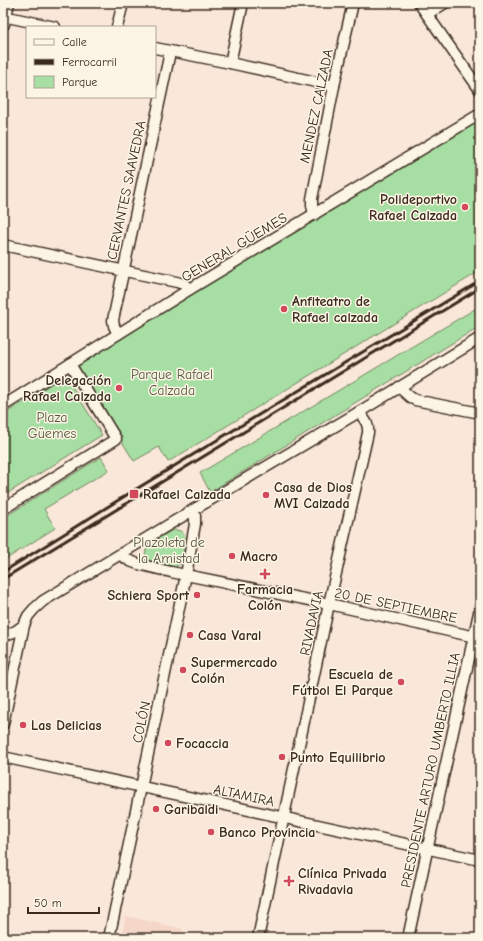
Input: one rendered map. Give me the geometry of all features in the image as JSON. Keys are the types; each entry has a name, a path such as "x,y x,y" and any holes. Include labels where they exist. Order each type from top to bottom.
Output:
{"street":[{"path":"8,3 4,19 49,26"},
{"path":"118,26 123,3"},
{"path":"230,63 243,3"},
{"name":"MENDEZ CALZADA","path":"314,215 312,199 334,86 353,3"},
{"path":"418,3 480,90"},
{"path":"427,14 445,3"},
{"path":"156,48 334,86"},
{"name":"CERVANTES SAAVEDRA","path":"118,334 113,320 170,52"},
{"name":"GENERAL GÜEMES","path":"3,406 190,289 480,114"},
{"path":"3,245 177,282 184,284 190,289"},
{"path":"3,724 24,624 28,616 43,601 480,338"},
{"path":"3,509 116,439 70,364"},
{"path":"399,387 415,400 480,413"},
{"name":"RIVADAVIA","path":"258,938 329,604 369,428 368,424 358,412"},
{"name":"COLÓN","path":"109,938 186,575 195,524 193,510"},
{"name":"20 DE SEPTIEMBRE","path":"121,554 138,564 477,637"},
{"name":"PRESIDENTE ARTURO UMBERTO ILLIA","path":"408,938 477,637 480,608"},
{"path":"3,636 16,631 24,624"},
{"name":"ALTAMIRA","path":"3,757 480,860"}],"shaded area":[{"path":"126,916 183,929 181,938 121,938"}],"green space":[{"name":"Parque Rafael Calzada","path":"480,119 480,271 168,462 159,447 134,461 79,373 77,367 80,362"},
{"path":"480,306 480,326 210,492 200,473"},
{"name":"Plaza Güemes","path":"65,375 102,435 3,496 3,415"},
{"path":"101,457 109,470 44,509 55,528 3,561 3,518"},
{"name":"Plazoleta de la Amistad","path":"172,530 177,530 183,533 185,539 181,563 176,567 173,567 151,562 146,557 145,552 147,548 151,543"}],"railway":[{"path":"3,572 133,491 480,281"},
{"path":"3,579 480,288"}],"place":[{"name":"Polideportivo Rafael Calzada","path":"465,207"},
{"name":"Anfiteatro de Rafael calzada","path":"284,309"},
{"name":"Delegación Rafael Calzada","path":"119,388"},
{"name":"Rafael Calzada","path":"134,494"},
{"name":"Casa de Dios MVI Calzada","path":"266,495"},
{"name":"Macro","path":"232,556"},
{"name":"Farmacia Colón","path":"265,574"},
{"name":"Schiera Sport","path":"197,595"},
{"name":"Casa Varal","path":"190,635"},
{"name":"Supermercado Colón","path":"183,670"},
{"name":"Escuela de Fútbol El Parque","path":"401,682"},
{"name":"Las Delicias","path":"23,725"},
{"name":"Focaccia","path":"168,743"},
{"name":"Punto Equilibrio","path":"282,757"},
{"name":"Garibaldi","path":"156,809"},
{"name":"Banco Provincia","path":"211,832"},
{"name":"Clínica Privada Rivadavia","path":"289,881"}]}
